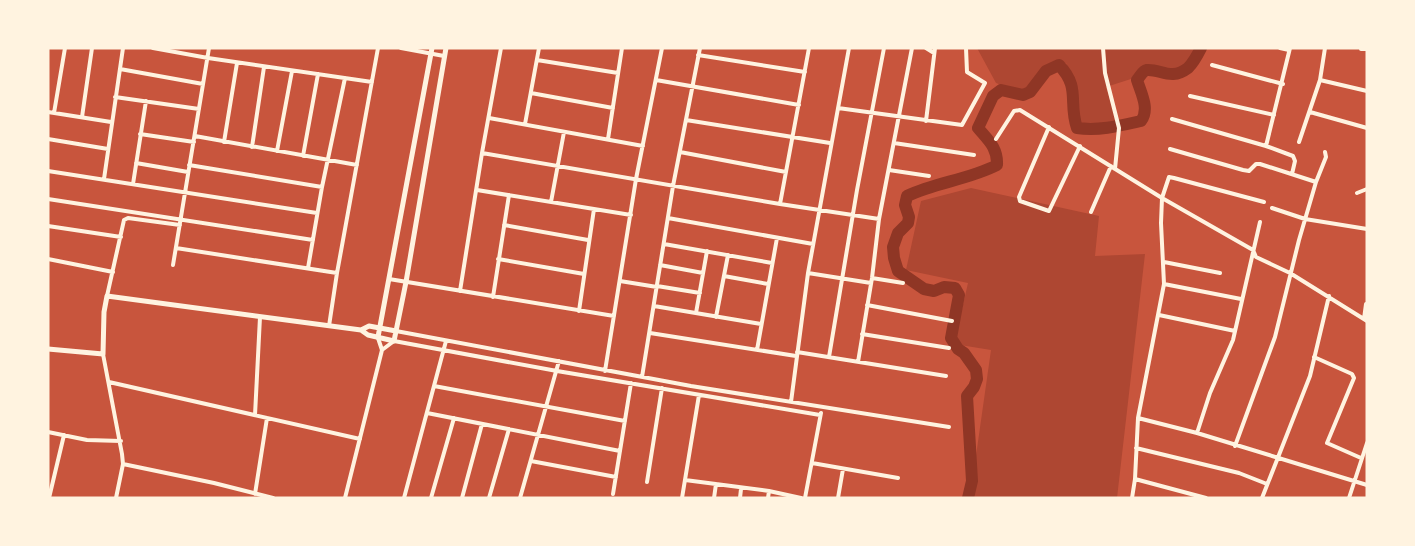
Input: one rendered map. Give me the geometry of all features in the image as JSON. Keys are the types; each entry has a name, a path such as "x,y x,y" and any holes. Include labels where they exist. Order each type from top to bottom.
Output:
{"street":[{"path":"54,113 64,48"},
{"path":"82,117 92,48"},
{"path":"104,179 123,48"},
{"path":"153,48 237,63 372,82"},
{"path":"173,265 209,48"},
{"path":"329,327 378,48"},
{"path":"401,48 432,51 444,56"},
{"path":"382,350 394,341 396,332 446,48"},
{"path":"460,291 501,48"},
{"path":"525,124 539,48"},
{"path":"608,139 622,48"},
{"path":"605,371 636,179 662,48"},
{"path":"642,377 673,186 700,48"},
{"path":"780,204 809,48"},
{"path":"791,402 808,273 849,48"},
{"path":"829,357 862,158 884,48"},
{"path":"858,362 879,219 912,48"},
{"path":"926,48 935,50 926,121"},
{"path":"838,108 962,125 985,83 967,72 966,48"},
{"path":"1091,212 1113,167 1119,128 1106,73 1103,48"},
{"path":"1266,146 1290,49 1280,48"},
{"path":"1299,142 1320,80 1325,48"},
{"path":"1361,49 1367,49"},
{"path":"345,498 382,350 378,337 432,51"},
{"path":"698,55 805,72"},
{"path":"537,60 618,73"},
{"path":"224,142 237,63"},
{"path":"1212,65 1283,84"},
{"path":"252,147 264,67"},
{"path":"120,69 203,84"},
{"path":"277,151 292,71"},
{"path":"303,156 318,74"},
{"path":"308,268 345,78"},
{"path":"656,80 799,105"},
{"path":"1320,80 1367,91"},
{"path":"531,93 613,108"},
{"path":"1190,96 1274,115"},
{"path":"115,97 199,109"},
{"path":"133,184 146,101"},
{"path":"996,139 1017,109 1162,198 1253,250 1256,256 1290,273 1366,320"},
{"path":"48,112 111,122"},
{"path":"1310,112 1367,128"},
{"path":"489,118 643,146"},
{"path":"1172,119 1293,156 1295,161 1292,174"},
{"path":"686,120 830,143"},
{"path":"1049,127 1019,199 1049,211 1080,146"},
{"path":"551,202 564,131"},
{"path":"140,134 224,142 357,165"},
{"path":"48,139 108,149"},
{"path":"894,143 974,155"},
{"path":"1170,149 1243,170 1249,171 1256,164 1260,164 1316,182"},
{"path":"680,152 786,172"},
{"path":"1236,446 1272,349 1290,273 1316,182 1326,157 1325,152"},
{"path":"482,153 879,219"},
{"path":"136,163 188,172"},
{"path":"189,165 322,187"},
{"path":"889,170 929,176"},
{"path":"48,171 318,213"},
{"path":"1131,498 1135,479 1138,418 1164,284 1162,198 1169,177 1264,202"},
{"path":"1357,193 1367,189"},
{"path":"477,190 631,214"},
{"path":"493,297 509,195"},
{"path":"48,199 313,240"},
{"path":"1272,208 1305,219 1367,229"},
{"path":"579,311 594,209"},
{"path":"116,498 123,464 121,441 103,354 104,312 124,220 127,218 180,225"},
{"path":"668,218 813,244"},
{"path":"1197,433 1235,331 1260,222"},
{"path":"504,225 588,240"},
{"path":"48,226 121,237"},
{"path":"757,350 777,237"},
{"path":"664,244 772,263"},
{"path":"176,248 337,273"},
{"path":"696,313 707,251"},
{"path":"716,317 728,255"},
{"path":"48,259 113,272"},
{"path":"498,259 584,274"},
{"path":"1164,262 1220,273"},
{"path":"660,265 703,273"},
{"path":"808,273 871,284"},
{"path":"723,276 768,284"},
{"path":"872,278 903,283"},
{"path":"389,279 614,316"},
{"path":"620,281 700,293"},
{"path":"1164,284 1241,299"},
{"path":"107,296 361,330 368,335 444,351 820,415"},
{"path":"1262,498 1310,376 1329,296"},
{"path":"1366,304 1366,320"},
{"path":"867,305 952,321"},
{"path":"654,306 761,324"},
{"path":"1159,315 1235,331"},
{"path":"255,415 260,317"},
{"path":"361,330 369,326 605,371 949,427"},
{"path":"650,333 757,350 829,357 946,376"},
{"path":"862,334 949,348"},
{"path":"404,498 446,341"},
{"path":"48,349 103,354"},
{"path":"1314,357 1352,374 1354,378 1327,443 1361,458"},
{"path":"520,498 559,361"},
{"path":"647,482 666,381"},
{"path":"109,382 360,439"},
{"path":"613,494 631,383"},
{"path":"685,392 687,385"},
{"path":"434,386 625,421"},
{"path":"719,398 720,391"},
{"path":"682,498 699,395"},
{"path":"776,408 778,400"},
{"path":"685,480 803,498 822,408"},
{"path":"427,413 620,452"},
{"path":"255,494 267,418"},
{"path":"431,498 454,418"},
{"path":"1138,418 1197,433 1367,484"},
{"path":"462,498 483,424"},
{"path":"489,498 509,429"},
{"path":"48,432 87,440 121,441"},
{"path":"49,498 64,435"},
{"path":"1349,498 1367,443"},
{"path":"1136,448 1239,473 1267,484"},
{"path":"531,461 616,477"},
{"path":"812,463 898,478"},
{"path":"123,464 273,498"},
{"path":"838,498 843,469"},
{"path":"1135,479 1206,498"},
{"path":"714,498 716,484"},
{"path":"740,498 741,489"},
{"path":"768,498 769,491"}],"shaded area":[{"path":"977,48 1198,48 1190,61 1181,68 1170,70 1142,68 1134,78 1106,87 1117,122 1082,124 1077,117 1078,95 1066,63 1059,62 1048,66 1038,74 1027,91 1019,92 996,83"},
{"path":"971,188 1099,216 1095,256 1145,254 1117,498 970,498 991,350 954,344 968,283 906,270 921,201"}],"waterway":[{"path":"968,498 972,481 967,396 977,379 976,370 951,338 959,295 955,288 944,287 934,291 924,289 898,271 893,247 898,233 908,223 909,217 905,205 907,196 997,165 994,149 978,128 993,96 1001,90 1023,95 1030,92 1046,71 1059,65 1070,81 1077,128 1125,125 1141,121 1144,116 1144,101 1137,80 1142,73 1147,70 1171,74 1182,72 1190,66 1201,48"}]}
